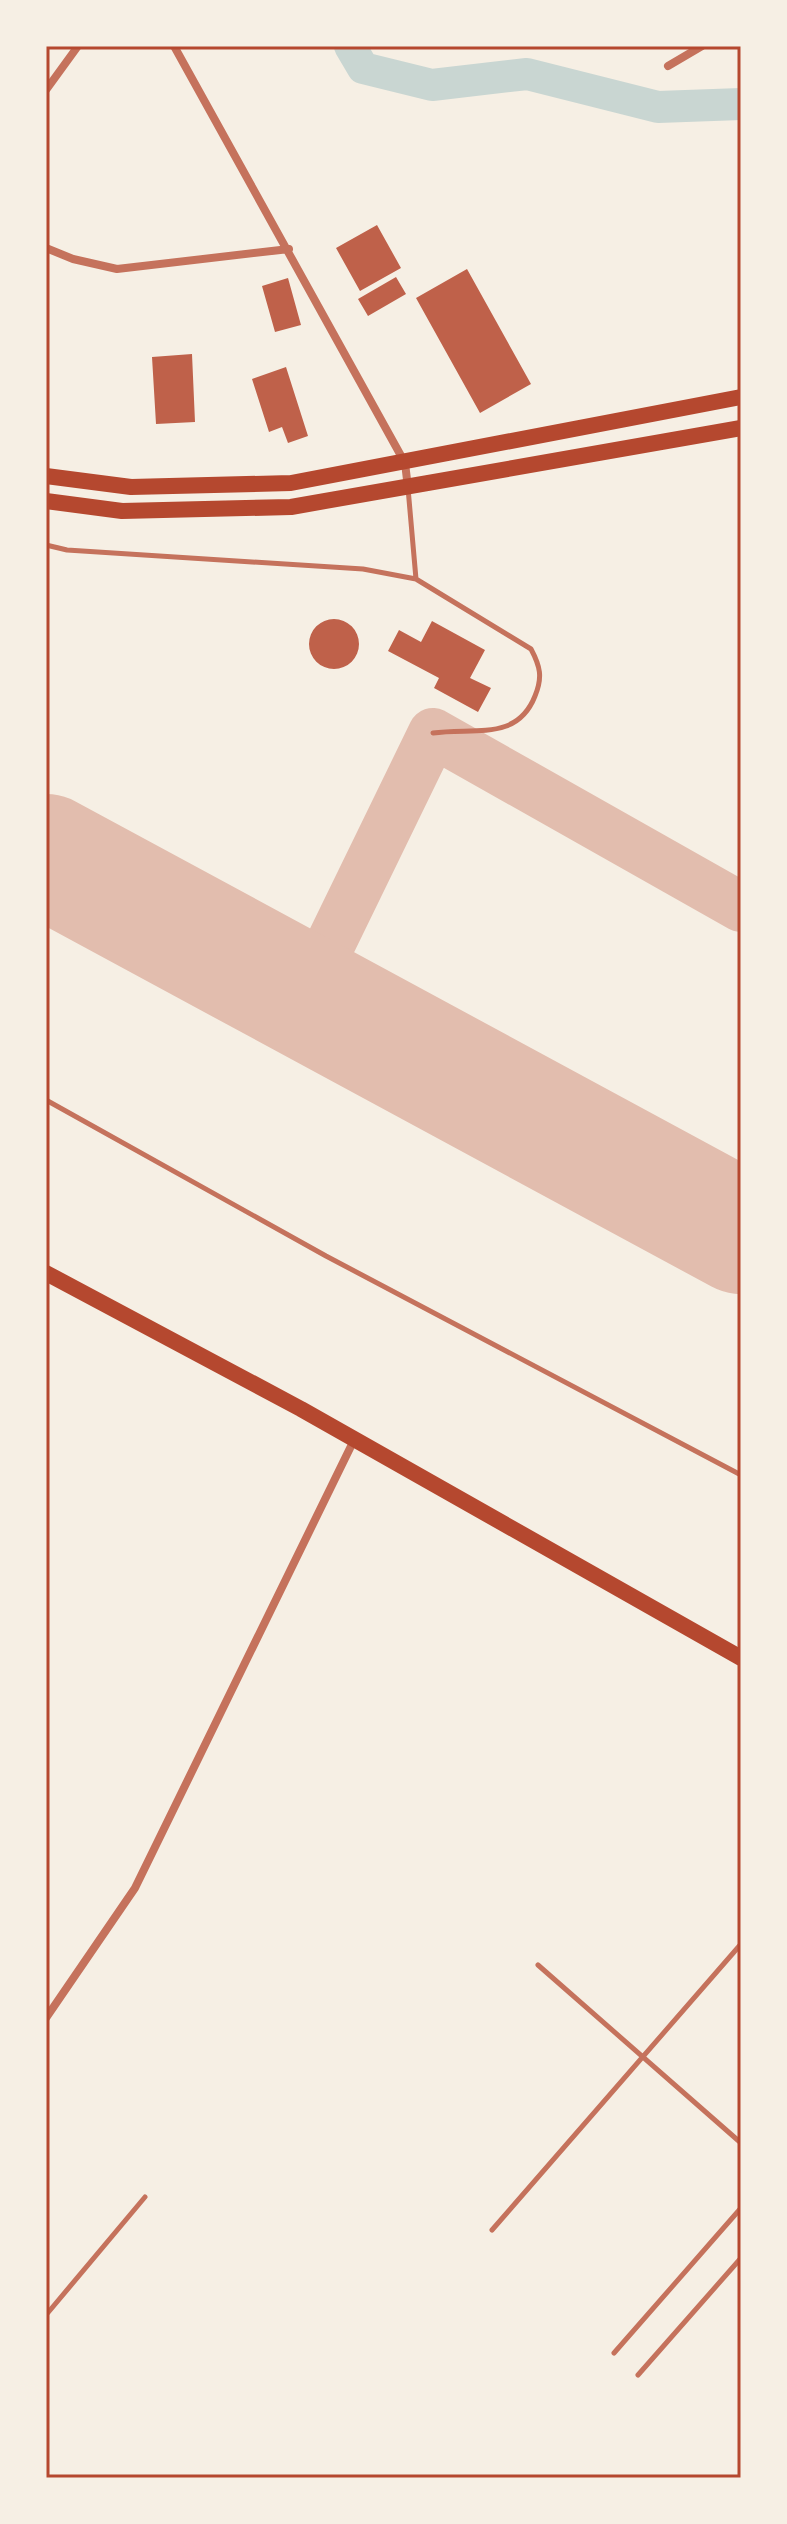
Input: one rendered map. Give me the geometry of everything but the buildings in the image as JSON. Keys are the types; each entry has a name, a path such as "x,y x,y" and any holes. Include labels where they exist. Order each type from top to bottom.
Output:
{"highway":[{"path":"46,476 131,487 291,483 741,397"},
{"path":"46,501 122,511 291,507 741,428"},
{"path":"46,1273 354,1439 741,1658"}],"street":[{"path":"46,90 78,46"},
{"path":"174,46 405,463 408,488"},
{"path":"668,66 702,46"},
{"path":"46,248 73,259 117,269 289,249"},
{"path":"46,2018 135,1888 354,1439"}],"lane":[{"path":"408,488 416,579"},
{"path":"46,545 67,550 178,559 363,569 416,579 531,649 540,667 541,683 518,722 486,732 457,730 433,733"},
{"path":"46,1100 339,1263 741,1475"},
{"path":"492,2230 741,1944"},
{"path":"538,1965 741,2143"},
{"path":"46,2315 145,2197"},
{"path":"614,2353 741,2208"},
{"path":"638,2375 741,2258"}],"waterway":[{"path":"350,46 363,68 432,85 527,74 658,107 741,104"}],"taxiway":[{"path":"305,996 433,733 741,907"}],"runway":[{"path":"46,856 741,1232"}]}
